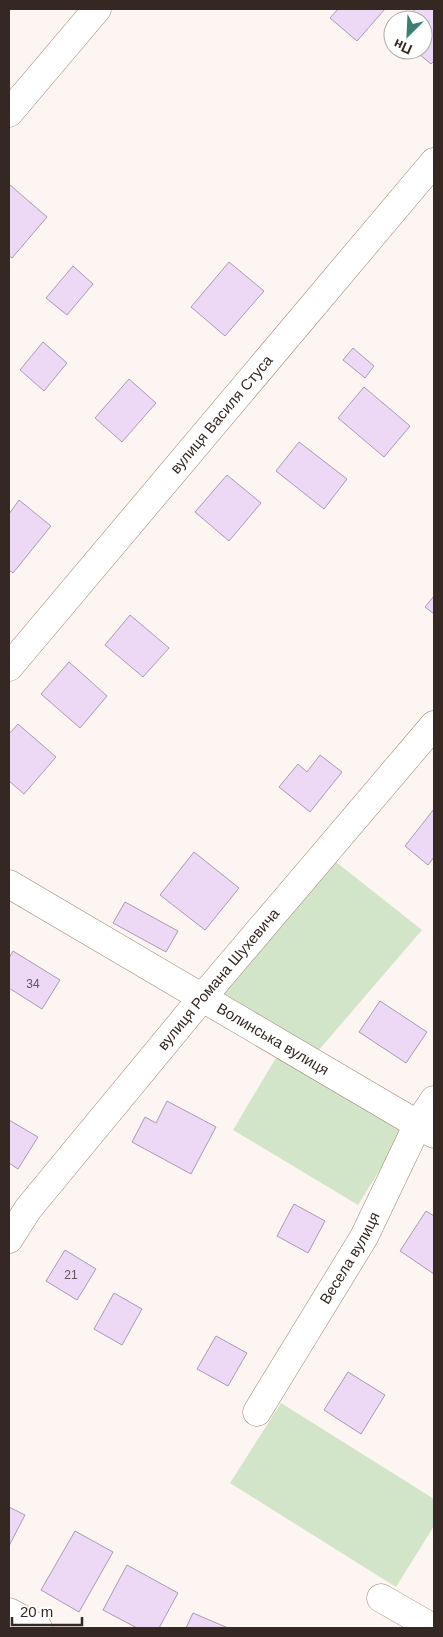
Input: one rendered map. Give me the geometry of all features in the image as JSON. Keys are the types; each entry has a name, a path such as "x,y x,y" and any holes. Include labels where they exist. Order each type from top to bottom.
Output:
{"street":[{"path":"9,113 97,9"},
{"name":"вулиця Василя Стуса","path":"9,667 434,162"},
{"name":"вулиця Романа Шухевича","path":"9,1239 28,1209 202,998 434,724"},
{"name":"Волинська вулиця","path":"9,884 426,1129"},
{"name":"Весела вулиця","path":"257,1412 364,1237 426,1129 434,1100"},
{"path":"381,1598 433,1628"},
{"path":"9,1612 38,1628"}],"green space":[{"path":"336,862 422,930 318,1051 222,995"},
{"path":"277,1056 403,1132 358,1205 233,1130"},
{"path":"281,1403 434,1499 434,1526 396,1587 230,1483"}],"building":[{"path":"338,9 385,9 357,41 330,18"},
{"path":"434,9 434,61 431,64 426,60 433,60 433,10 414,10"},
{"path":"10,185 47,217 12,258 9,256"},
{"path":"229,262 264,291 225,336 191,307"},
{"path":"73,266 93,284 67,315 46,298"},
{"path":"43,342 67,363 44,391 20,370"},
{"path":"353,348 374,366 365,378 343,360"},
{"path":"129,379 156,403 122,442 95,418"},
{"path":"364,387 410,426 384,457 338,418"},
{"path":"299,442 347,479 324,509 276,471"},
{"path":"227,475 261,503 229,541 195,512"},
{"path":"19,500 51,526 13,573 9,570 9,514"},
{"path":"434,596 434,614 425,607"},
{"path":"130,615 169,648 143,677 105,645"},
{"path":"69,662 107,696 80,728 41,694"},
{"path":"18,724 56,757 24,794 9,781 9,734"},
{"path":"320,755 342,772 310,812 279,787 298,764 307,772"},
{"path":"434,809 434,857 428,865 405,846"},
{"path":"194,852 239,888 205,930 160,895"},
{"path":"125,902 178,931 166,952 113,923"},
{"path":"13,951 60,980 42,1009 9,988 9,958"},
{"path":"380,1001 427,1032 406,1063 359,1032"},
{"path":"167,1101 216,1127 191,1174 132,1142 145,1117 156,1123"},
{"path":"9,1120 38,1137 18,1169 9,1163"},
{"path":"294,1204 325,1221 308,1253 277,1236"},
{"path":"426,1211 434,1216 434,1274 400,1251"},
{"path":"65,1250 96,1269 77,1300 46,1281"},
{"path":"114,1293 142,1309 122,1345 94,1329"},
{"path":"216,1336 247,1353 228,1386 197,1369"},
{"path":"348,1372 385,1395 361,1434 324,1410"},
{"path":"9,1507 25,1515 9,1546"},
{"path":"75,1531 113,1552 79,1612 41,1590"},
{"path":"127,1565 178,1593 159,1628 137,1628 103,1610"},
{"path":"193,1613 228,1628 186,1628"}]}
